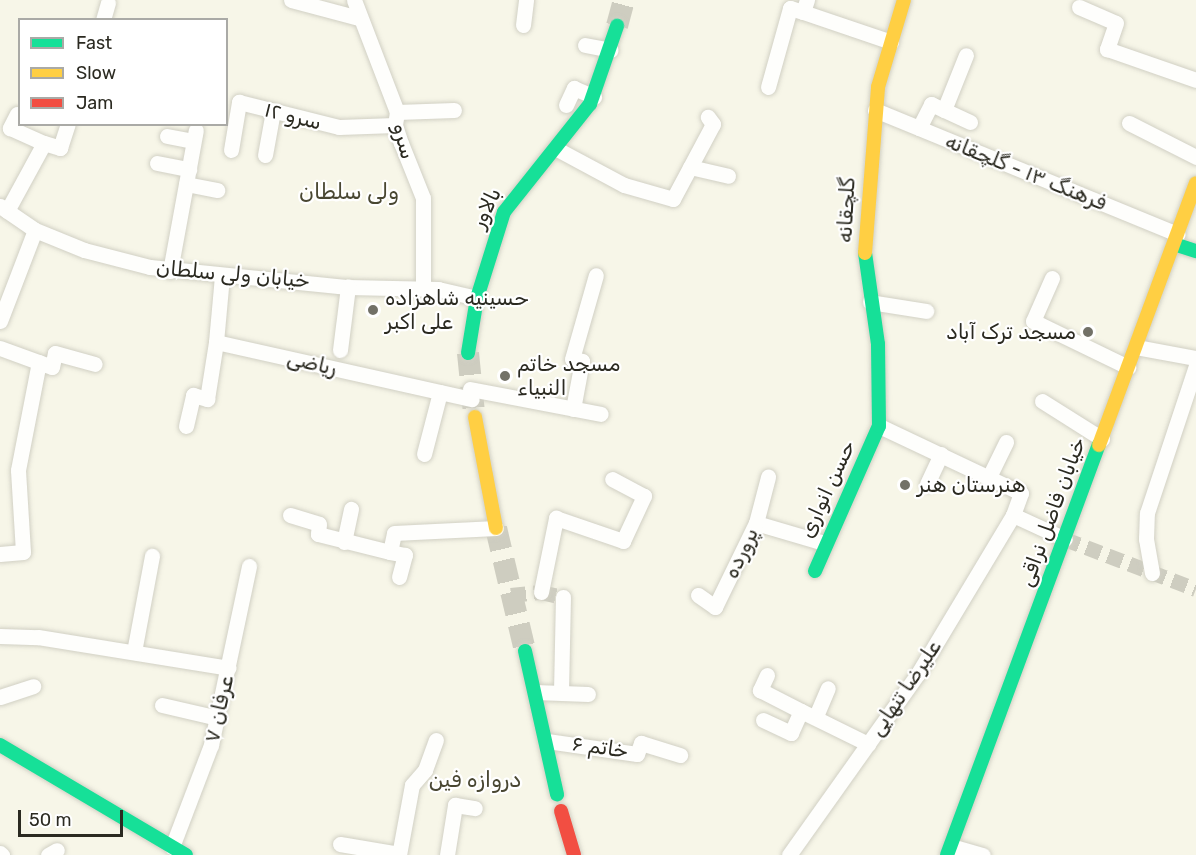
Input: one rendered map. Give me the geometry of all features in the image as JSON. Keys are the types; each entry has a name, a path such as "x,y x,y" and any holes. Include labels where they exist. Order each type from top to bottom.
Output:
{"street":[{"path":"291,0 359,18"},
{"name":"سرو","path":"354,0 423,198 423,288"},
{"path":"524,25 526,0"},
{"name":"گلچقانه","path":"879,426 878,344 864,269 878,87 904,0"},
{"path":"104,18 108,3"},
{"path":"768,87 790,8 805,6 891,42"},
{"path":"1079,7 1116,23 1107,49 1196,80"},
{"name":"بالاور","path":"468,352 477,298 504,212 594,97 617,26"},
{"path":"585,45 611,50"},
{"path":"944,110 966,56"},
{"path":"566,105 574,88 594,97"},
{"name":"سرو ۱۲","path":"231,150 239,102 339,127 454,110"},
{"path":"919,128 931,104 970,122"},
{"name":"فرهنگ ۱۳ - گلچقانه","path":"875,110 1176,239"},
{"path":"265,155 273,111"},
{"path":"17,114 10,128 60,148 67,126"},
{"path":"555,148 624,185 673,199 713,124 708,117"},
{"path":"1129,123 1196,157"},
{"path":"167,136 195,136 170,271"},
{"path":"3,208 44,142"},
{"path":"157,163 217,190"},
{"path":"690,167 728,176"},
{"name":"خیابان فاضل نراقی","path":"949,851 1196,183"},
{"name":"خیابان ولی سلطان","path":"3,208 34,230 107,257 170,271 348,287 423,288 477,298"},
{"path":"0,321 34,230"},
{"path":"1176,239 1196,251"},
{"path":"573,409 582,361 572,359 596,275"},
{"path":"186,426 193,395 207,399 216,342 222,276"},
{"path":"1052,278 1034,321 1128,367"},
{"path":"340,350 348,287"},
{"path":"870,302 926,311"},
{"name":"ریاضی","path":"216,342 440,392 471,394 601,414"},
{"path":"1136,347 1196,358"},
{"path":"0,348 52,367 55,353 95,364"},
{"path":"0,554 23,552 18,470 39,362"},
{"path":"1152,573 1146,539 1148,513 1196,366"},
{"path":"424,454 440,392"},
{"path":"1042,401 1102,439"},
{"path":"390,552 394,533 496,528 475,417"},
{"path":"879,426 1021,493 1013,515 1065,538"},
{"name":"حسن انواری","path":"815,571 824,543 879,426"},
{"path":"989,477 1006,442"},
{"path":"927,484 941,454"},
{"name":"پرورده","path":"698,595 715,607 756,523 768,477"},
{"path":"541,592 555,518 623,541 645,496 612,479"},
{"path":"344,542 351,509"},
{"path":"290,515 319,524 318,534 405,555 399,577"},
{"name":"علیرضا تنهایی","path":"789,855 917,675 1013,515"},
{"path":"756,523 824,543"},
{"path":"134,652 152,556"},
{"name":"عرفان ۷","path":"179,851 218,718 249,566"},
{"path":"561,692 563,597"},
{"path":"0,636 38,637 229,668"},
{"path":"525,651 548,741 557,794"},
{"path":"767,675 760,690 868,744"},
{"path":"0,697 33,686"},
{"path":"763,720 791,733 828,688"},
{"path":"535,692 588,694"},
{"path":"162,705 218,718"},
{"path":"340,844 399,855 412,785 425,770 436,740"},
{"name":"خاتم ۶","path":"548,741 637,754 641,742 680,755"},
{"path":"0,745 179,851"},
{"path":"447,855 455,806 476,808"},
{"path":"561,812 574,855"},
{"path":"949,851 983,855"}],"tunnel":[{"path":"617,26 624,0"},
{"path":"468,353 474,413"},
{"path":"496,528 525,651"},
{"path":"1065,539 1196,589"},
{"path":"511,595 541,592 563,597"}],"traffic: fast":[{"path":"468,353 477,298 504,212 590,104 617,26"},
{"path":"1174,244 1196,251"},
{"path":"815,571 879,426 878,344 865,253"},
{"path":"947,855 1099,445"},
{"path":"525,651 557,794"},
{"path":"0,745 186,855"}],"traffic: slow":[{"path":"865,253 878,87 904,0"},
{"path":"1099,445 1196,183"},
{"path":"475,417 496,528"}],"traffic: jam":[{"path":"561,811 574,855"}],"place":[{"name":"حسینیه شاهزاده علی اکبر","path":"373,310"},
{"name":"مسجد ترک آباد","path":"1088,332"},
{"name":"مسجد خاتم النبیاء","path":"505,376"},
{"name":"هنرستان هنر","path":"905,485"}],"district":[{"name":"ولی سلطان","path":"349,192"},
{"name":"دروازه فین","path":"475,780"}]}
